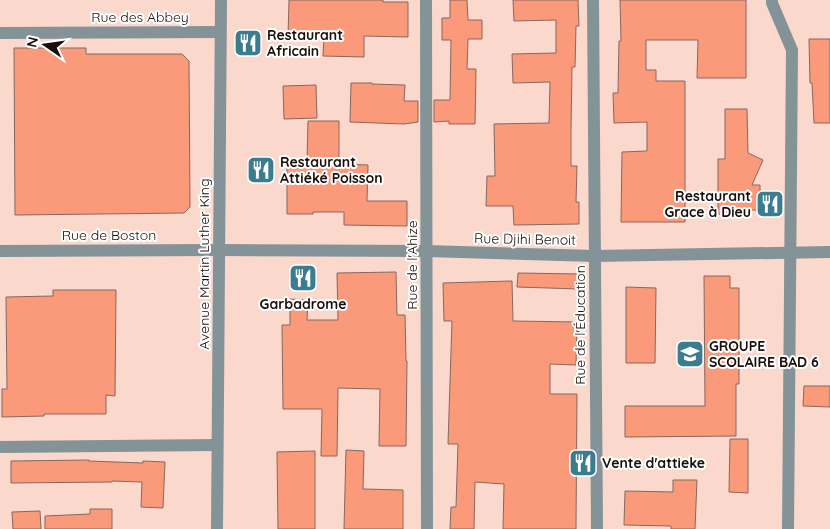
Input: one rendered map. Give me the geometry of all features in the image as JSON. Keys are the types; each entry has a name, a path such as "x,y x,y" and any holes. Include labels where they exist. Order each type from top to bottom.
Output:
{"street":[{"name":"Avenue Martin Luther King","path":"217,529 221,0"},
{"name":"Rue de l'Ahize","path":"426,0 428,529"},
{"name":"Rue de l'Éducation","path":"593,0 597,529"},
{"path":"772,0 792,50 788,529"},
{"name":"Rue des Abbey","path":"0,33 220,32"},
{"name":"Rue Djihi Benoit","path":"219,250 595,256 830,252"},
{"name":"Rue de Boston","path":"0,251 219,250"},
{"path":"0,447 217,445"}],"building":[{"path":"289,0 383,0 383,2 408,2 408,37 364,36 364,57 323,56 324,38 288,37"},
{"path":"450,0 467,0 468,20 482,20 482,39 468,39 467,69 476,69 475,124 449,124 449,121 434,122 434,100 450,100 451,40 442,40 442,18 450,18"},
{"path":"513,0 578,0 579,26 576,26 575,67 572,67 571,166 577,166 576,202 579,202 579,224 514,225 513,206 486,206 487,176 495,176 494,124 549,123 550,82 513,83 512,54 556,53 556,20 514,21"},
{"path":"620,0 746,0 746,78 697,78 698,40 646,40 646,70 656,70 656,81 685,81 685,222 621,222 622,152 647,151 647,122 614,123 613,93 618,93 619,41 621,41"},
{"path":"809,39 830,39 830,123 814,123 812,83 810,83"},
{"path":"14,48 86,48 86,54 182,54 189,61 190,207 184,213 15,215"},
{"path":"351,83 405,85 404,101 418,101 418,122 404,124 350,122"},
{"path":"316,85 317,118 284,119 283,86"},
{"path":"725,109 747,109 748,153 763,160 752,185 760,185 760,210 741,210 741,214 718,214 718,159 725,159"},
{"path":"308,121 339,121 339,164 368,165 367,201 407,201 407,226 344,225 344,212 287,214 287,161 307,161"},
{"path":"396,272 397,315 405,315 407,361 406,446 379,446 380,389 338,388 337,456 321,456 322,409 283,409 282,325 290,325 290,299 308,300 307,320 338,320 337,273"},
{"path":"518,273 579,274 579,289 517,287"},
{"path":"704,276 730,276 730,288 739,288 739,384 736,384 736,436 625,437 625,406 705,406"},
{"path":"512,281 513,321 577,322 576,365 550,364 550,394 577,394 576,529 503,529 504,484 475,482 474,529 450,529 451,507 456,507 458,444 448,444 452,321 444,321 443,283"},
{"path":"626,287 656,288 655,363 626,363"},
{"path":"53,290 116,290 115,396 106,395 106,414 44,414 44,416 2,417 2,389 7,389 6,297 53,296"},
{"path":"804,386 830,386 830,407 803,406"},
{"path":"730,439 748,439 748,493 729,492"},
{"path":"346,450 364,451 363,489 403,490 403,529 344,529"},
{"path":"315,451 315,529 278,529 277,452"},
{"path":"89,460 143,463 143,461 165,462 163,508 141,507 142,482 11,483 11,461"},
{"path":"673,480 697,480 695,529 671,529 671,526 624,525 625,491 673,492"},
{"path":"90,509 112,509 112,529 45,529 45,516 90,514"},
{"path":"40,511 41,529 13,529 12,512"}],"place":[{"name":"Restaurant Africain","path":"248,43"},
{"name":"Restaurant Attiéké Poisson","path":"261,170"},
{"name":"Restaurant Grace à Dieu","path":"770,204"},
{"name":"Garbadrome","path":"303,278"},
{"name":"GROUPE SCOLAIRE BAD 6","path":"690,354"},
{"name":"Vente d'attieke","path":"583,463"}]}
